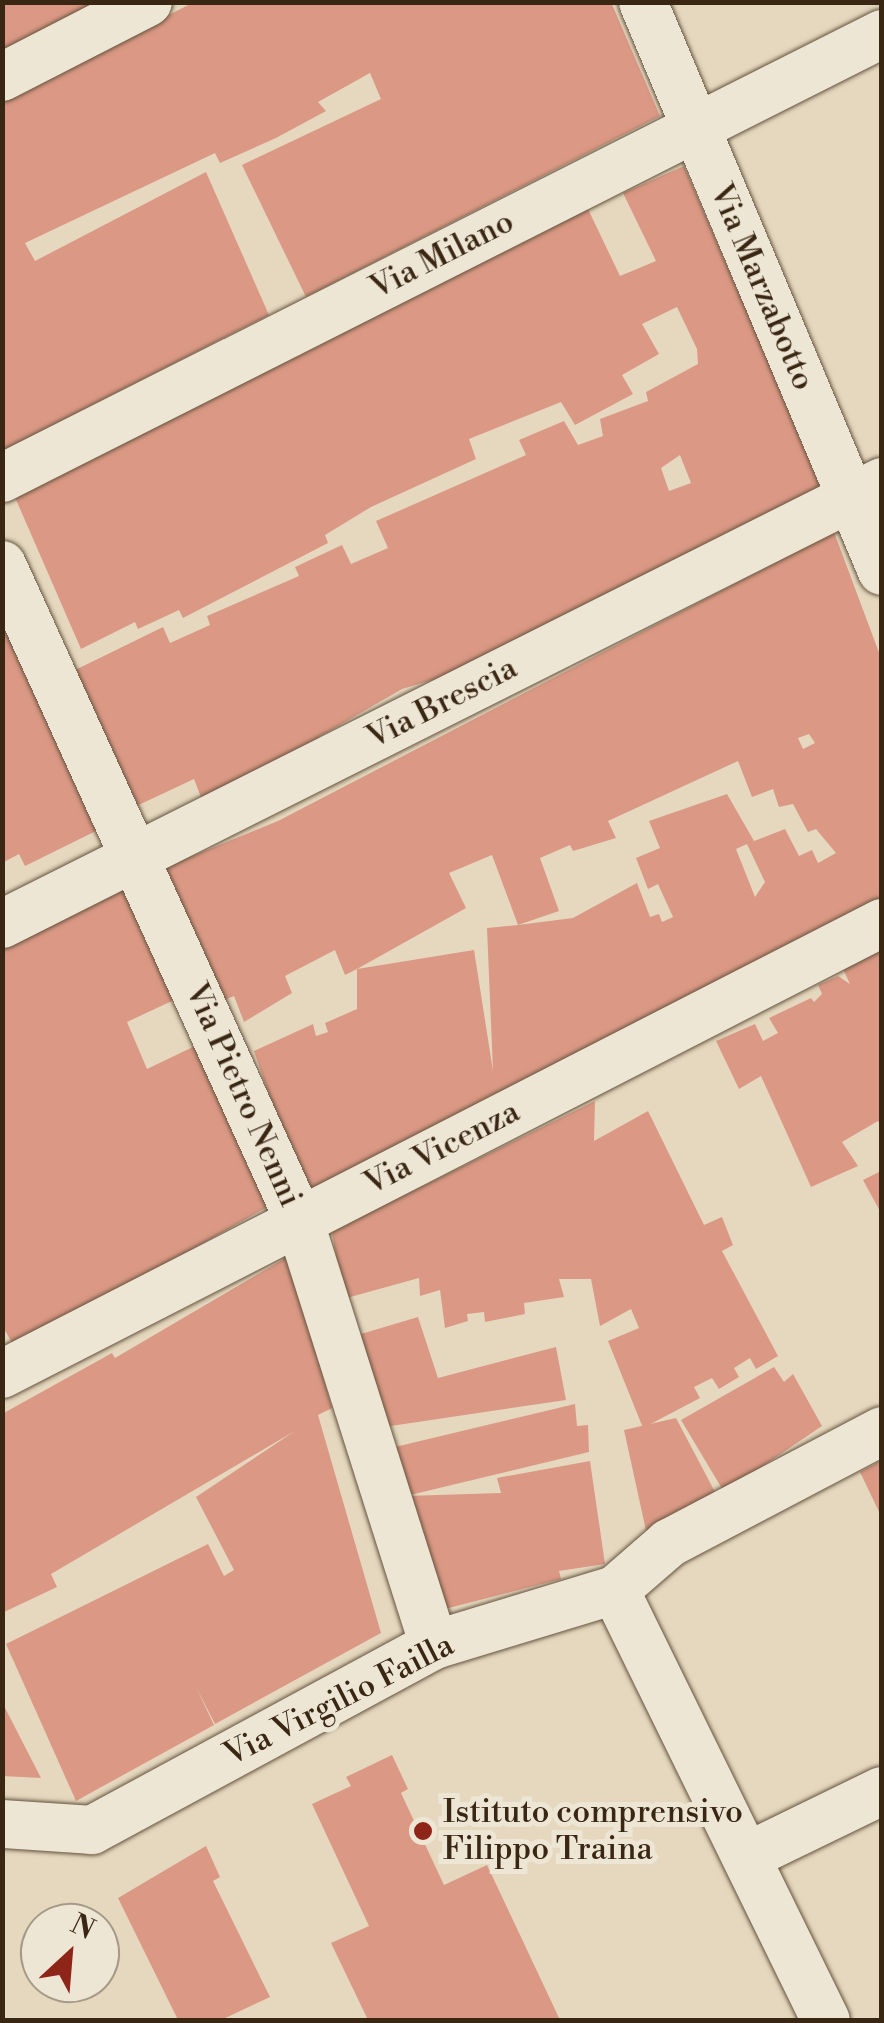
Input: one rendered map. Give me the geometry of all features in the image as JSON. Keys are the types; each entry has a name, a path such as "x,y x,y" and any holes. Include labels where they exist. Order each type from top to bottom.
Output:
{"street":[{"path":"2,77 148,2"},
{"name":"Via Marzabotto","path":"643,2 695,126 866,490 882,570"},
{"name":"Via Milano","path":"2,478 882,34"},
{"name":"Via Brescia","path":"2,924 866,490"},
{"name":"Via Pietro Nenni","path":"2,565 299,1220 434,1645"},
{"name":"Via Vicenza","path":"2,1374 882,924"},
{"name":"Via Virgilio Failla","path":"2,1824 92,1830 434,1645 615,1590 669,1543 882,1431"},
{"path":"615,1590 826,2020"},
{"path":"748,1856 882,1791"}],"building":[{"path":"2,2 105,2 2,53"},
{"path":"194,2 611,2 660,116 306,297 242,165 381,99 370,73 318,102 326,111 276,138 220,163 215,153 25,243 35,261 206,172 269,315 2,451 2,101"},
{"path":"684,166 824,489 446,676 402,689 319,737 321,747 202,800 194,779 130,809 67,674 163,627 170,643 210,625 207,616 299,576 295,567 342,545 351,564 388,548 376,521 526,455 519,440 564,421 578,445 603,436 600,419 648,401 646,392 698,364 697,349 677,307 642,324 659,354 622,375 633,394 575,425 561,402 469,439 476,459 371,507 325,535 328,543 183,618 179,610 138,629 135,622 81,649 14,495 588,209 620,276 656,261 623,193","holes":["680,455 691,483 669,491 661,468"]},
{"path":"834,532 881,658 881,904 306,1203 254,1051 313,1024 316,1036 328,1032 325,1023 357,1009 357,969 345,975 335,950 285,976 292,993 244,1022 234,996 208,1007 153,872 278,821","holes":["809,734 815,743 803,749 798,738","738,761 752,797 773,789 779,807 793,804 808,832 816,829 836,853 818,863 812,850 799,856 785,829 754,841 727,794 649,821 660,848 636,858 648,889 658,884 673,917 662,922 659,914 650,917 637,883 573,918 518,925 559,911 540,858 570,845 573,851 616,838 608,821","747,844 765,882 755,897 736,849","492,855 518,925 487,928 493,1071 474,950 357,969 466,908 449,873"]},
{"path":"2,612 102,828 25,866 19,854 2,863"},
{"path":"127,880 174,1000 127,1022 147,1069 197,1045 274,1203 16,1350 2,1325 2,942"},
{"path":"881,951 881,1126 878,1121 842,1142 858,1166 811,1187 761,1076 739,1089 716,1041 755,1024 763,1041 778,1033 769,1018 811,998 814,1002 822,994 818,985 838,976 850,984 843,969"},
{"path":"595,1101 594,1141 648,1111 704,1225 722,1217 733,1245 722,1251 778,1356 756,1369 750,1358 734,1368 739,1377 719,1389 712,1378 694,1387 700,1398 643,1428 608,1341 639,1328 631,1309 600,1326 591,1279 559,1279 564,1297 524,1303 525,1314 485,1322 484,1312 467,1314 468,1321 445,1328 440,1290 420,1296 419,1278 343,1299 332,1231"},
{"path":"881,1171 881,1213 863,1180"},
{"path":"289,1256 332,1408 318,1415 381,1633 215,1724 196,1687 214,1725 76,1801 6,1644 208,1544 224,1576 234,1570 196,1497 295,1431 51,1574 57,1587 2,1613 2,1414 112,1353 115,1358"},
{"path":"418,1317 438,1378 556,1347 566,1400 384,1427 351,1337"},
{"path":"774,1367 784,1382 793,1374 822,1426 724,1492 681,1420"},
{"path":"575,1404 577,1426 588,1425 589,1452 406,1496 395,1447"},
{"path":"676,1418 715,1492 647,1535 624,1430"},
{"path":"590,1461 605,1564 559,1571 561,1579 433,1612 406,1496 501,1493 497,1478"},
{"path":"881,1461 881,1516 860,1472"},
{"path":"2,1702 41,1778 2,1776"},
{"path":"392,1755 408,1789 401,1793 444,1885 487,1865 560,2020 368,2020 331,1943 369,1926 312,1804 351,1786 346,1777"},
{"path":"206,1846 220,1877 213,1881 270,1997 221,2020 178,2020 118,1898"}],"place":[{"name":"Istituto comprensivo Filippo Traina","path":"423,1831"}]}
